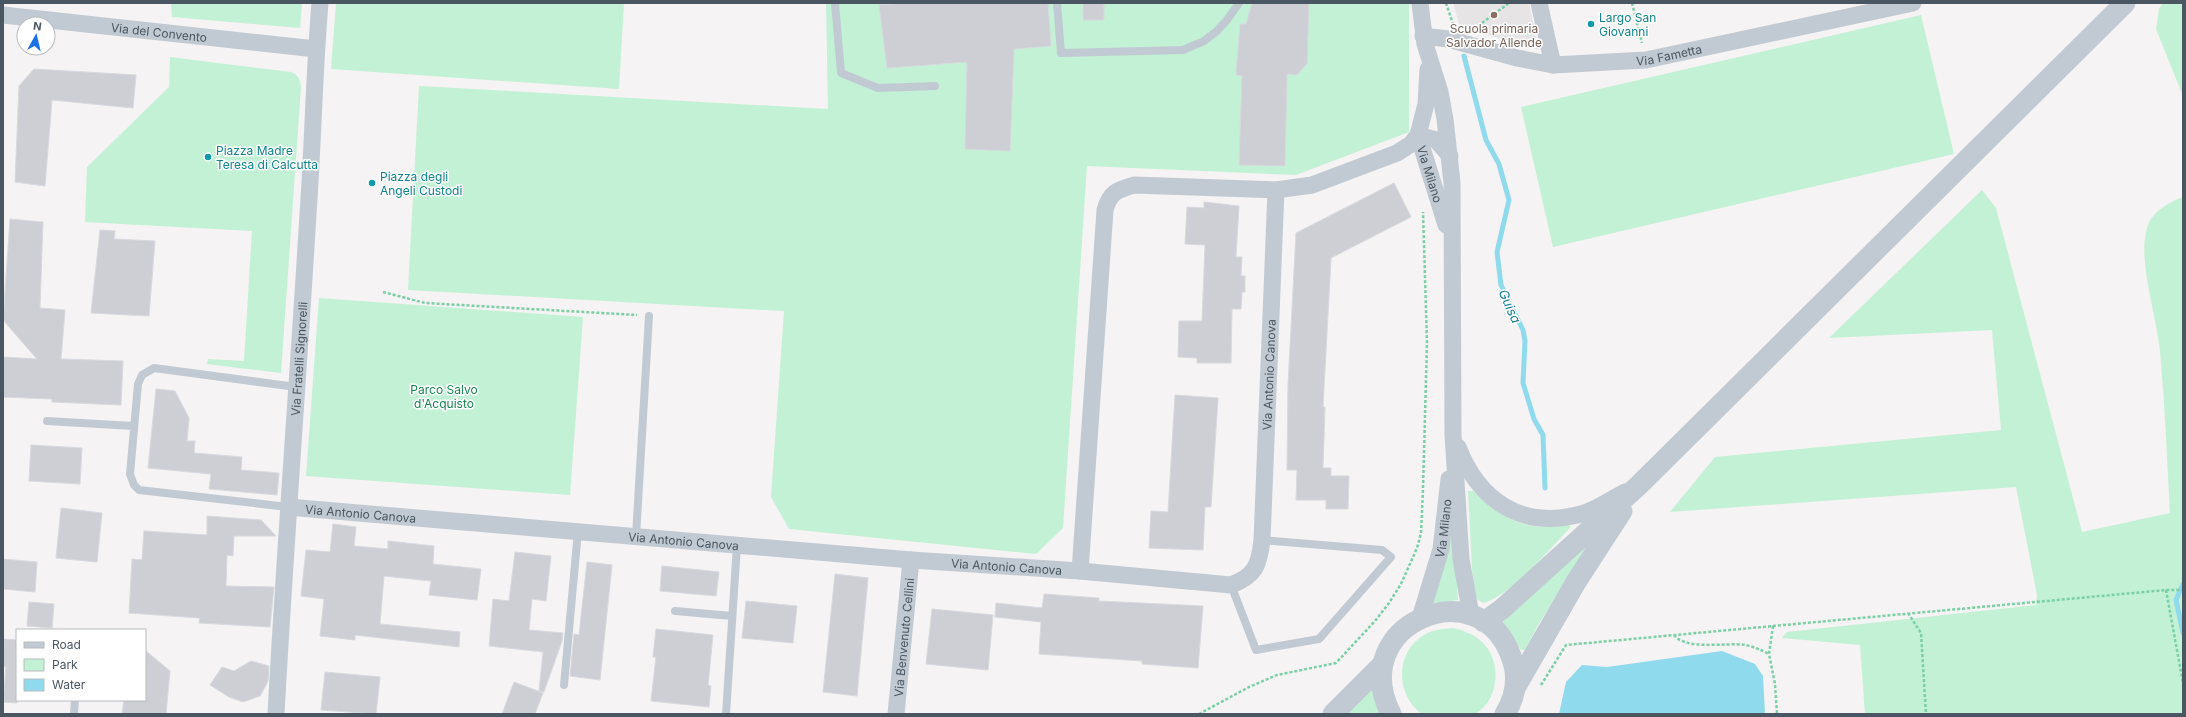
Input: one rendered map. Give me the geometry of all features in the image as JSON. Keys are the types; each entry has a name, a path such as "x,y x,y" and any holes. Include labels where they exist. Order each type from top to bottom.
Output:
{"street":[{"name":"Via Fratelli Signorelli","path":"276,714 288,507 309,212 316,49 320,3"},
{"name":"Via Milano","path":"1420,3 1428,89 1418,135 1452,248"},
{"path":"1539,3 1553,65"},
{"name":"Via Fametta","path":"1425,44 1459,42 1499,54 1553,65 1646,60 1913,3"},
{"path":"1477,618 1502,609 1638,486 2125,3"},
{"name":"Via del Convento","path":"3,15 316,49"},
{"name":"Via Milano","path":"1425,44 1440,92 1450,156 1453,435 1462,559 1477,618"},
{"path":"1418,135 1436,140 1450,156"},
{"name":"Via Antonio Canova","path":"1080,571 1105,210 1109,197 1119,189 1134,185 1276,190 1312,185 1397,153 1410,144 1418,135"},
{"path":"1397,153 1412,156 1427,164"},
{"name":"Via Antonio Canova","path":"288,507 911,560 1080,571 1231,585 1245,580 1254,571 1260,555 1262,540 1276,190"},
{"name":"Via Milano","path":"1420,618 1441,548 1453,435"},
{"path":"1453,435 1464,463 1486,493 1508,509 1529,517 1555,518 1582,514 1638,486"},
{"path":"1511,700 1576,582 1638,486"},
{"name":"Via Benvenuto Cellini","path":"896,714 911,560"},
{"path":"1391,714 1382,691 1382,665 1389,647 1400,632 1420,618 1445,612 1477,618 1503,639 1514,662 1511,700"},
{"path":"1333,714 1382,665"}],"lane":[{"path":"835,3 841,73 878,88 935,86"},
{"path":"1057,3 1061,53 1183,50 1204,41 1217,31 1228,20 1239,3"},
{"path":"636,536 649,316"},
{"path":"288,507 139,490 134,485 130,474 133,426 138,384 142,375 154,368 296,387"},
{"path":"47,421 133,426"},
{"path":"564,685 578,531"},
{"path":"1231,585 1256,650 1270,648 1319,639 1391,557 1382,550 1262,540"},
{"path":"726,714 737,545"},
{"path":"675,611 732,616"},
{"path":"74,714 75,701"}],"path":[{"path":"1446,3 1459,42 1509,3"},
{"path":"1632,3 1646,60"},
{"path":"1199,714 1249,686 1277,675 1336,663 1375,621 1389,603 1401,584 1417,548 1421,533 1427,343 1423,205"},
{"path":"383,292 425,303 649,316"},
{"path":"1511,700 1532,698 1566,645 2166,590 2183,590"},
{"path":"2166,590 2183,683"},
{"path":"1908,613 1921,633 1926,714"},
{"path":"1773,626 1769,654 1775,684 1777,714"},
{"path":"1674,634 1677,638 1686,642 1746,645 1769,654"}],"shaded area":[{"name":"Scuola primaria Salvador Allende","path":"1453,3 1529,3 1539,50 1460,27"}],"green space":[{"path":"171,3 302,3 300,28 172,17"},
{"path":"336,3 624,3 619,89 331,69"},
{"path":"826,3 1409,3 1409,132 1296,175 1087,166 1063,528 1036,554 789,529 771,497 784,311 408,290 419,86 828,109"},
{"path":"2163,3 2183,3 2183,96 2156,29 2159,9"},
{"path":"1921,15 1954,154 1553,247 1521,107"},
{"path":"170,57 291,72 300,80 301,87 281,373 207,364 208,359 244,361 252,231 85,222 87,167 169,87"},
{"path":"1982,190 1996,208 2082,532 2170,513 2165,412 2160,351 2148,287 2144,253 2145,238 2150,220 2158,211 2168,204 2183,197 2183,714 1865,714 1860,645 1782,638 1787,632 2036,605 2037,595 2016,487 1670,512 1715,457 2001,430 1992,330 1829,338"},
{"name":"Parco Salvo d'Acquisto","path":"319,298 583,317 570,495 306,476"},
{"path":"1468,491 1473,491 1494,509 1516,521 1540,527 1568,523 1571,527 1518,581 1494,599 1483,603 1477,599 1473,588"},
{"path":"1453,524 1458,600 1432,603"},
{"path":"1586,545 1586,548 1538,625 1525,650 1521,650 1513,637 1499,620"},
{"path":"1454,628 1476,637 1488,650 1493,659 1495,669 1493,690 1483,708 1475,714 1422,714 1413,706 1403,685 1402,674 1404,662 1414,642 1424,635 1435,630"},
{"path":"1372,685 1384,714 1345,714"}],"water":[{"path":"1722,651 1755,664 1763,676 1765,714 1559,714 1566,682 1582,665 1607,667"}],"building":[{"path":"904,3 1048,3 1051,46 1014,49 1010,151 965,149 967,62 887,68 879,5"},
{"path":"1083,3 1104,3 1104,20 1083,20"},
{"path":"1252,3 1309,3 1307,64 1297,75 1287,74 1285,166 1239,165 1242,76 1236,75 1240,24 1246,24"},
{"path":"34,69 136,75 133,108 52,100 45,186 15,182 19,86"},
{"path":"1394,183 1411,217 1331,258 1323,407 1325,407 1323,468 1331,468 1331,476 1349,476 1348,509 1326,509 1326,500 1296,500 1297,470 1287,470 1288,384 1296,233"},
{"path":"1204,202 1239,206 1236,257 1242,257 1241,276 1245,276 1245,292 1242,292 1241,309 1232,309 1231,363 1197,363 1197,358 1178,357 1179,321 1202,321 1205,245 1185,244 1187,207 1204,208"},
{"path":"10,219 43,222 40,308 65,310 61,359 123,361 121,405 52,402 52,399 3,397 3,357 37,359 3,320"},
{"path":"100,230 115,231 114,239 155,241 149,316 91,313"},
{"path":"156,389 175,391 189,418 187,441 195,441 194,453 242,457 241,470 279,473 277,495 209,489 211,474 148,468"},
{"path":"1175,395 1218,398 1211,507 1205,507 1203,550 1149,548 1151,511 1168,512"},
{"path":"31,445 82,448 80,484 29,481"},
{"path":"61,508 102,513 97,562 56,558"},
{"path":"207,516 261,520 276,536 234,536 233,556 227,555 226,586 274,587 270,627 199,623 200,618 129,613 132,559 142,560 144,531 207,535"},
{"path":"333,524 356,527 354,546 388,549 388,541 434,546 433,564 481,569 477,600 429,595 431,581 384,576 380,624 460,632 459,647 355,635 355,640 320,636 324,599 301,596 306,550 330,552"},
{"path":"515,552 551,556 546,601 532,599 529,630 563,633 562,641 544,692 539,691 543,652 489,646 493,599 509,601"},
{"path":"3,559 37,562 35,592 3,589"},
{"path":"587,562 612,565 600,680 570,676 574,634 579,635"},
{"path":"662,566 719,572 716,596 660,591"},
{"path":"835,574 868,578 857,696 823,692"},
{"path":"1044,594 1099,598 1099,601 1203,606 1198,668 1142,664 1142,661 1039,654 1041,622 995,617 996,603 1042,608"},
{"path":"746,601 797,606 793,643 742,638"},
{"path":"29,602 54,604 52,628 27,626"},
{"path":"932,609 993,615 988,670 926,664"},
{"path":"656,629 713,635 708,685 711,686 709,707 651,701 656,657 653,657"},
{"path":"4,639 16,640 17,703 3,702 6,667 3,666"},
{"path":"146,651 170,671 166,714 122,714 124,701 146,701"},
{"path":"251,661 269,666 268,681 260,696 243,702 229,697 210,685 222,667 234,671"},
{"path":"325,672 380,677 376,714 321,710"},
{"path":"514,682 543,693 535,714 502,714"}],"waterway":[{"name":"Guisa","path":"1464,56 1486,140 1499,164 1509,200 1497,252 1501,285 1523,330 1525,341 1523,383 1534,419 1543,435 1545,488"},
{"path":"2183,584 2176,600 2183,633"}],"place":[{"name":"Scuola primaria Salvador Allende","path":"1494,15"},
{"name":"Largo San Giovanni","path":"1591,24"},
{"name":"Piazza Madre Teresa di Calcutta","path":"208,157"},
{"name":"Piazza degli Angeli Custodi","path":"372,183"}]}
